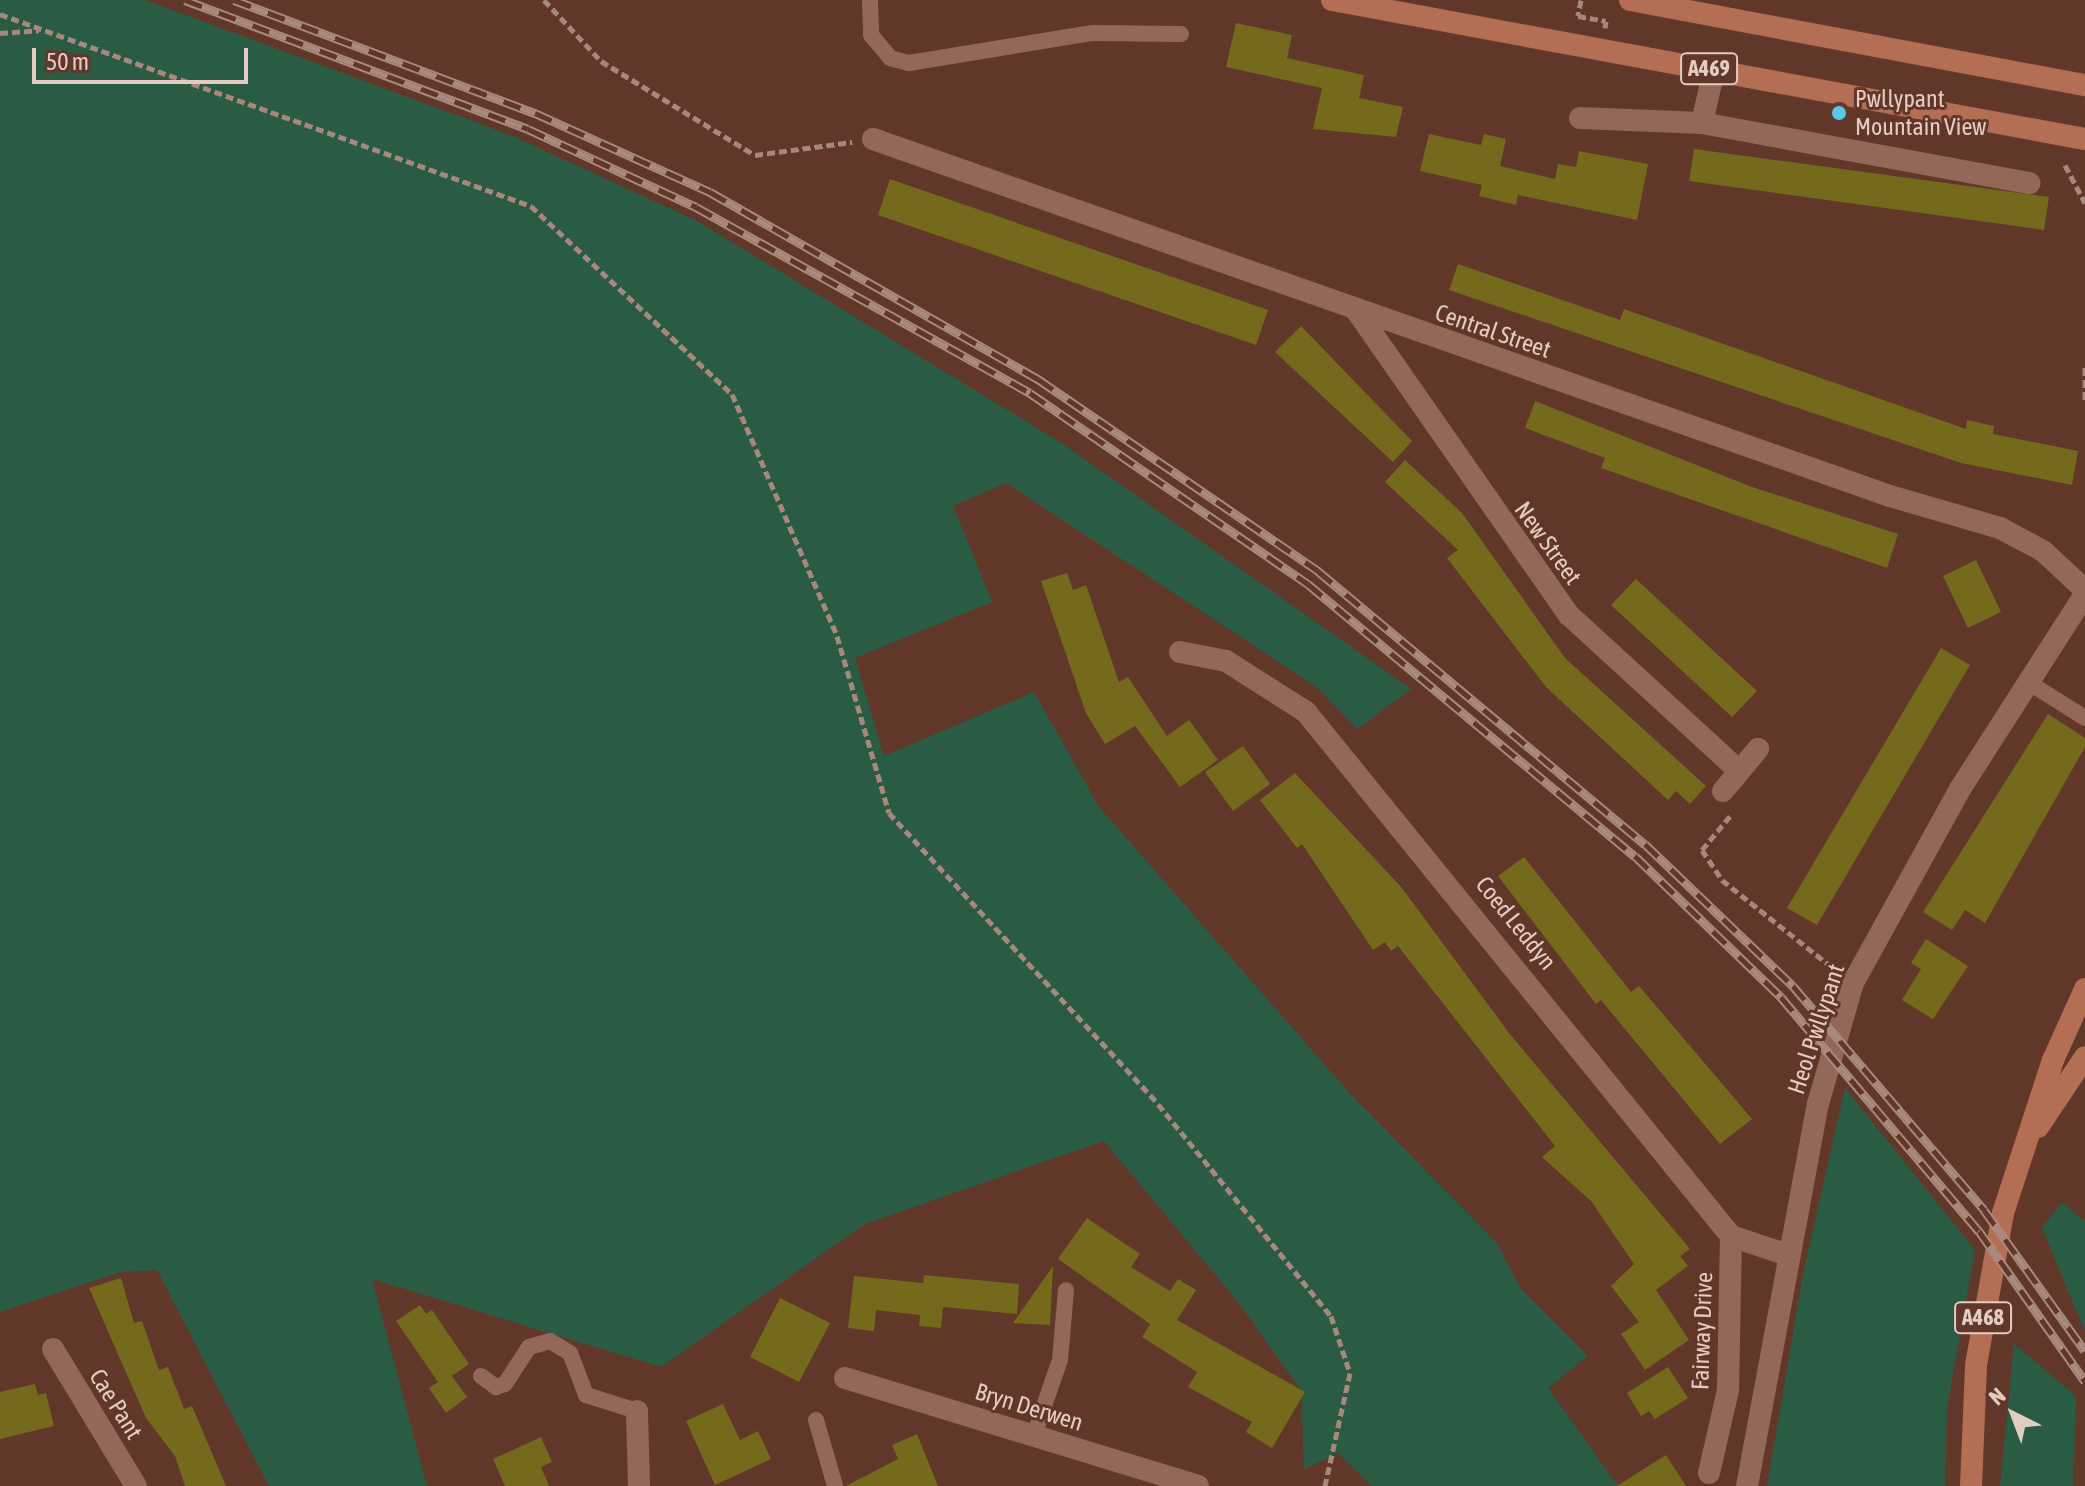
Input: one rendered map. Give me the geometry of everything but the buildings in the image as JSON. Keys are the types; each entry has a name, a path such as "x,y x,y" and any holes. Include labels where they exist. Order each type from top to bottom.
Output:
{"main road":[{"name":"A469","path":"1332,0 2085,139"},
{"name":"A469","path":"1630,0 2085,85"},
{"name":"A468","path":"1971,1486 1980,1338 2019,1154 2085,989"},
{"name":"A468","path":"2019,1154 2085,1057"}],"street":[{"path":"1702,123 1714,70"},
{"path":"1580,118 1702,123 2030,183"},
{"name":"Central Street","path":"873,139 1890,496 2000,528 2034,545 2085,592"},
{"name":"New Street","path":"1356,310 1569,615 1739,771"},
{"name":"Heol Pwllypant","path":"1747,1486 1818,1104 1853,983 2028,682 2085,592"},
{"name":"Coed Leddyn","path":"1180,652 1226,661 1306,712 1731,1236"},
{"path":"1723,791 1758,749"},
{"path":"1731,1236 1788,1255"},
{"name":"Fairway Drive","path":"1709,1473 1728,1390 1731,1236"},
{"name":"Cae Pant","path":"53,1349 136,1486"},
{"name":"Bryn Derwen","path":"845,1378 1198,1486"},
{"path":"637,1411 639,1486"}],"lane":[{"path":"870,0 871,35 890,58 909,63 1093,33 1181,34"},
{"path":"2028,682 2085,718"},
{"path":"1034,1435 1060,1360 1066,1290"},
{"path":"481,1376 496,1387 505,1384 529,1347 550,1341 570,1353 586,1395 637,1411"},
{"path":"816,1420 835,1486"}],"path":[{"path":"544,0 601,61 755,155 873,139"},
{"path":"0,14 531,206 732,394 837,636 889,813 1158,1104 1331,1316 1350,1373 1325,1486"},
{"path":"0,33 44,29"},
{"path":"2065,165 2085,203"},
{"path":"2085,367 2085,400"},
{"path":"1739,771 1752,789 1702,850 1722,880 1813,955"}],"green space":[{"path":"0,0 145,0 513,136 697,221 1060,442 1411,689 1357,729 1317,687 1006,483 953,506 992,602 855,658 884,756 1034,692 1099,807 1352,1096 1496,1242 1521,1289 1588,1356 1548,1388 1618,1486 1372,1486 1338,1453 1304,1469 1301,1390 1238,1302 1104,1141 865,1224 661,1367 372,1279 427,1486 269,1486 157,1270 121,1272 0,1312"},
{"path":"1845,1088 1975,1250 1947,1409 1945,1486 1767,1486 1804,1269"},
{"path":"2062,1202 2085,1222 2085,1332 2042,1228"},
{"path":"2014,1344 2076,1396 2073,1486 2000,1486"}],"railway":[{"path":"185,0 528,129 696,207 1030,393 1308,584 1635,856 1781,997 1979,1231 2085,1381"},
{"path":"234,0 535,113 710,192 1038,379 1318,571 1645,844 1793,986 1984,1210 2085,1351"}],"place":[{"name":"Pwllypant Mountain View","path":"1839,113"}]}
